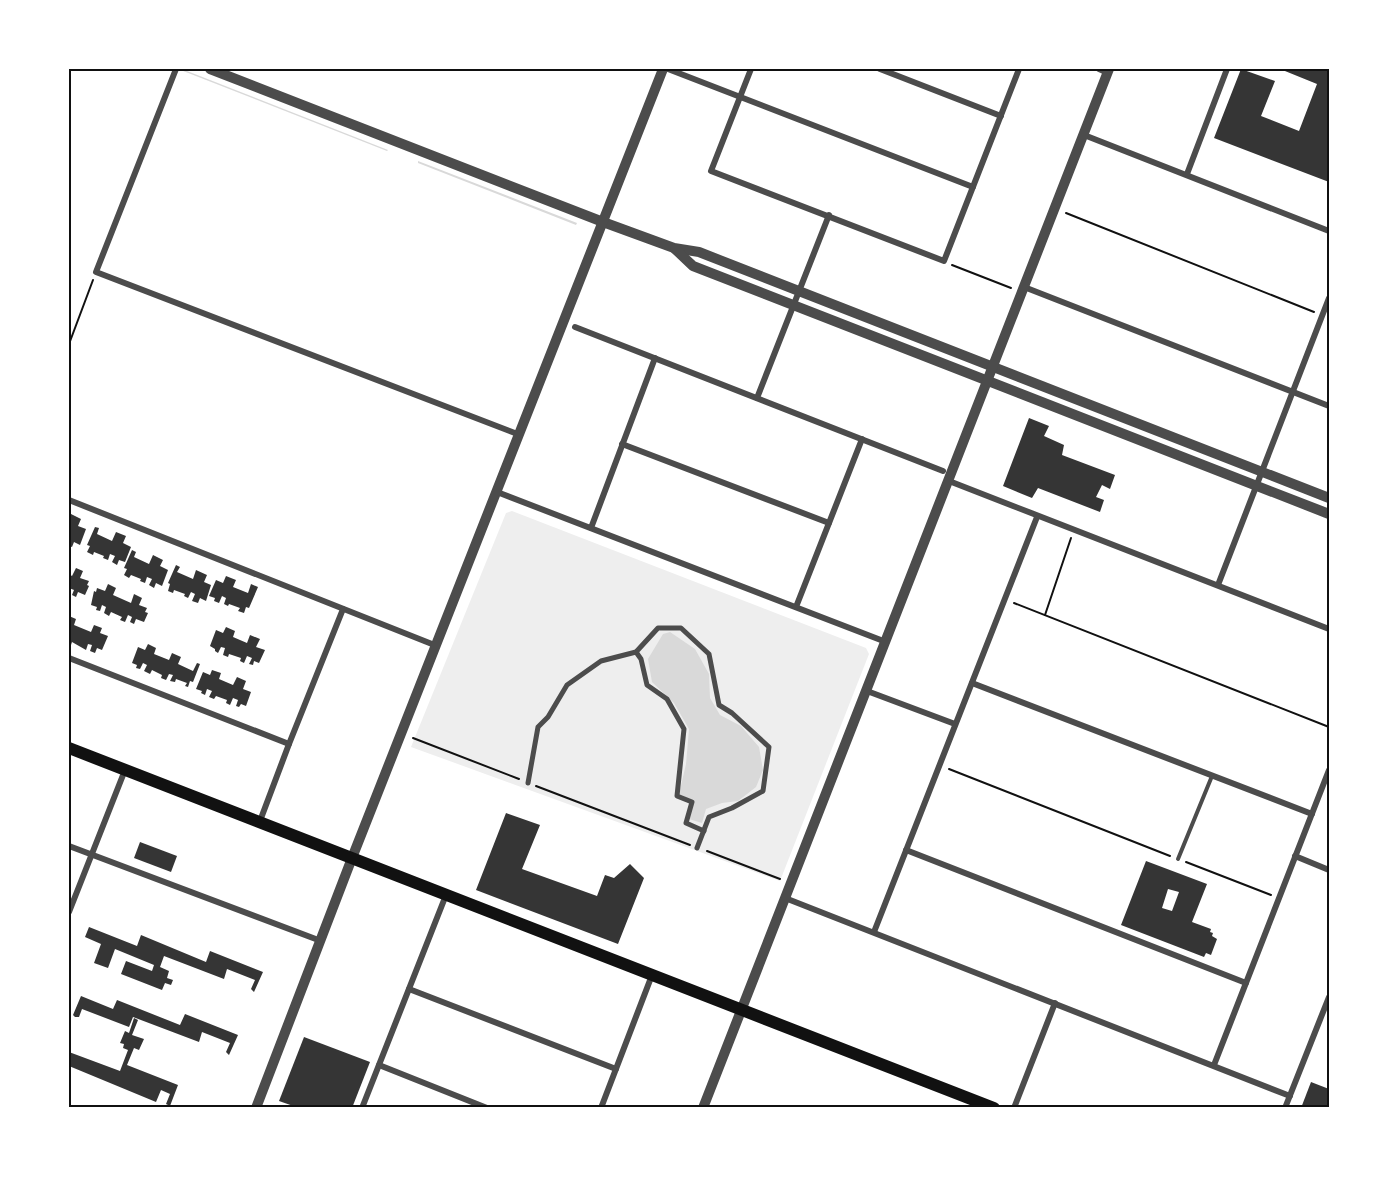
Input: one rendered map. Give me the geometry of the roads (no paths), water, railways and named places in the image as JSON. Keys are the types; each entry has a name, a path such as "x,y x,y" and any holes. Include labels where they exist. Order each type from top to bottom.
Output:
{"main road":[{"path":"69,748 994,1108"}],"street":[{"path":"176,69 96,272 520,435"},
{"path":"210,69 603,222 674,248 699,252 1329,498"},
{"path":"256,1108 663,69"},
{"path":"668,69 973,187"},
{"path":"751,69 711,171 944,261 1019,69"},
{"path":"880,69 1001,116"},
{"path":"1187,174 1227,69"},
{"path":"703,1108 1084,135 1105,70"},
{"path":"1084,135 1329,231"},
{"path":"757,398 829,215"},
{"path":"674,248 693,266 1329,514"},
{"path":"1023,290 1329,406"},
{"path":"1218,585 1329,298"},
{"path":"575,327 943,471"},
{"path":"591,528 655,358"},
{"path":"796,607 862,439"},
{"path":"622,444 829,523"},
{"path":"949,481 1329,629"},
{"path":"497,492 886,642"},
{"path":"69,500 437,646"},
{"path":"874,932 1037,517"},
{"path":"260,821 343,609"},
{"path":"528,783 538,727 548,717 567,685 601,661 636,652 658,628 681,628 709,654 719,705 732,713 769,747 763,791 732,808 709,817 697,848"},
{"path":"636,652 641,658 647,685 667,699 684,729 677,796 692,802 686,823 704,831"},
{"path":"69,658 289,744"},
{"path":"972,683 1312,814"},
{"path":"867,691 955,724"},
{"path":"69,912 125,770"},
{"path":"1214,1065 1329,770"},
{"path":"69,846 321,941"},
{"path":"906,850 1246,983"},
{"path":"1295,856 1329,870"},
{"path":"362,1108 446,895"},
{"path":"785,898 1290,1096"},
{"path":"601,1108 652,975"},
{"path":"409,989 616,1069"},
{"path":"1285,1108 1329,997"},
{"path":"1014,1108 1055,1003"},
{"path":"379,1065 487,1108"}],"lane":[{"path":"1178,859 1212,776"}]}
